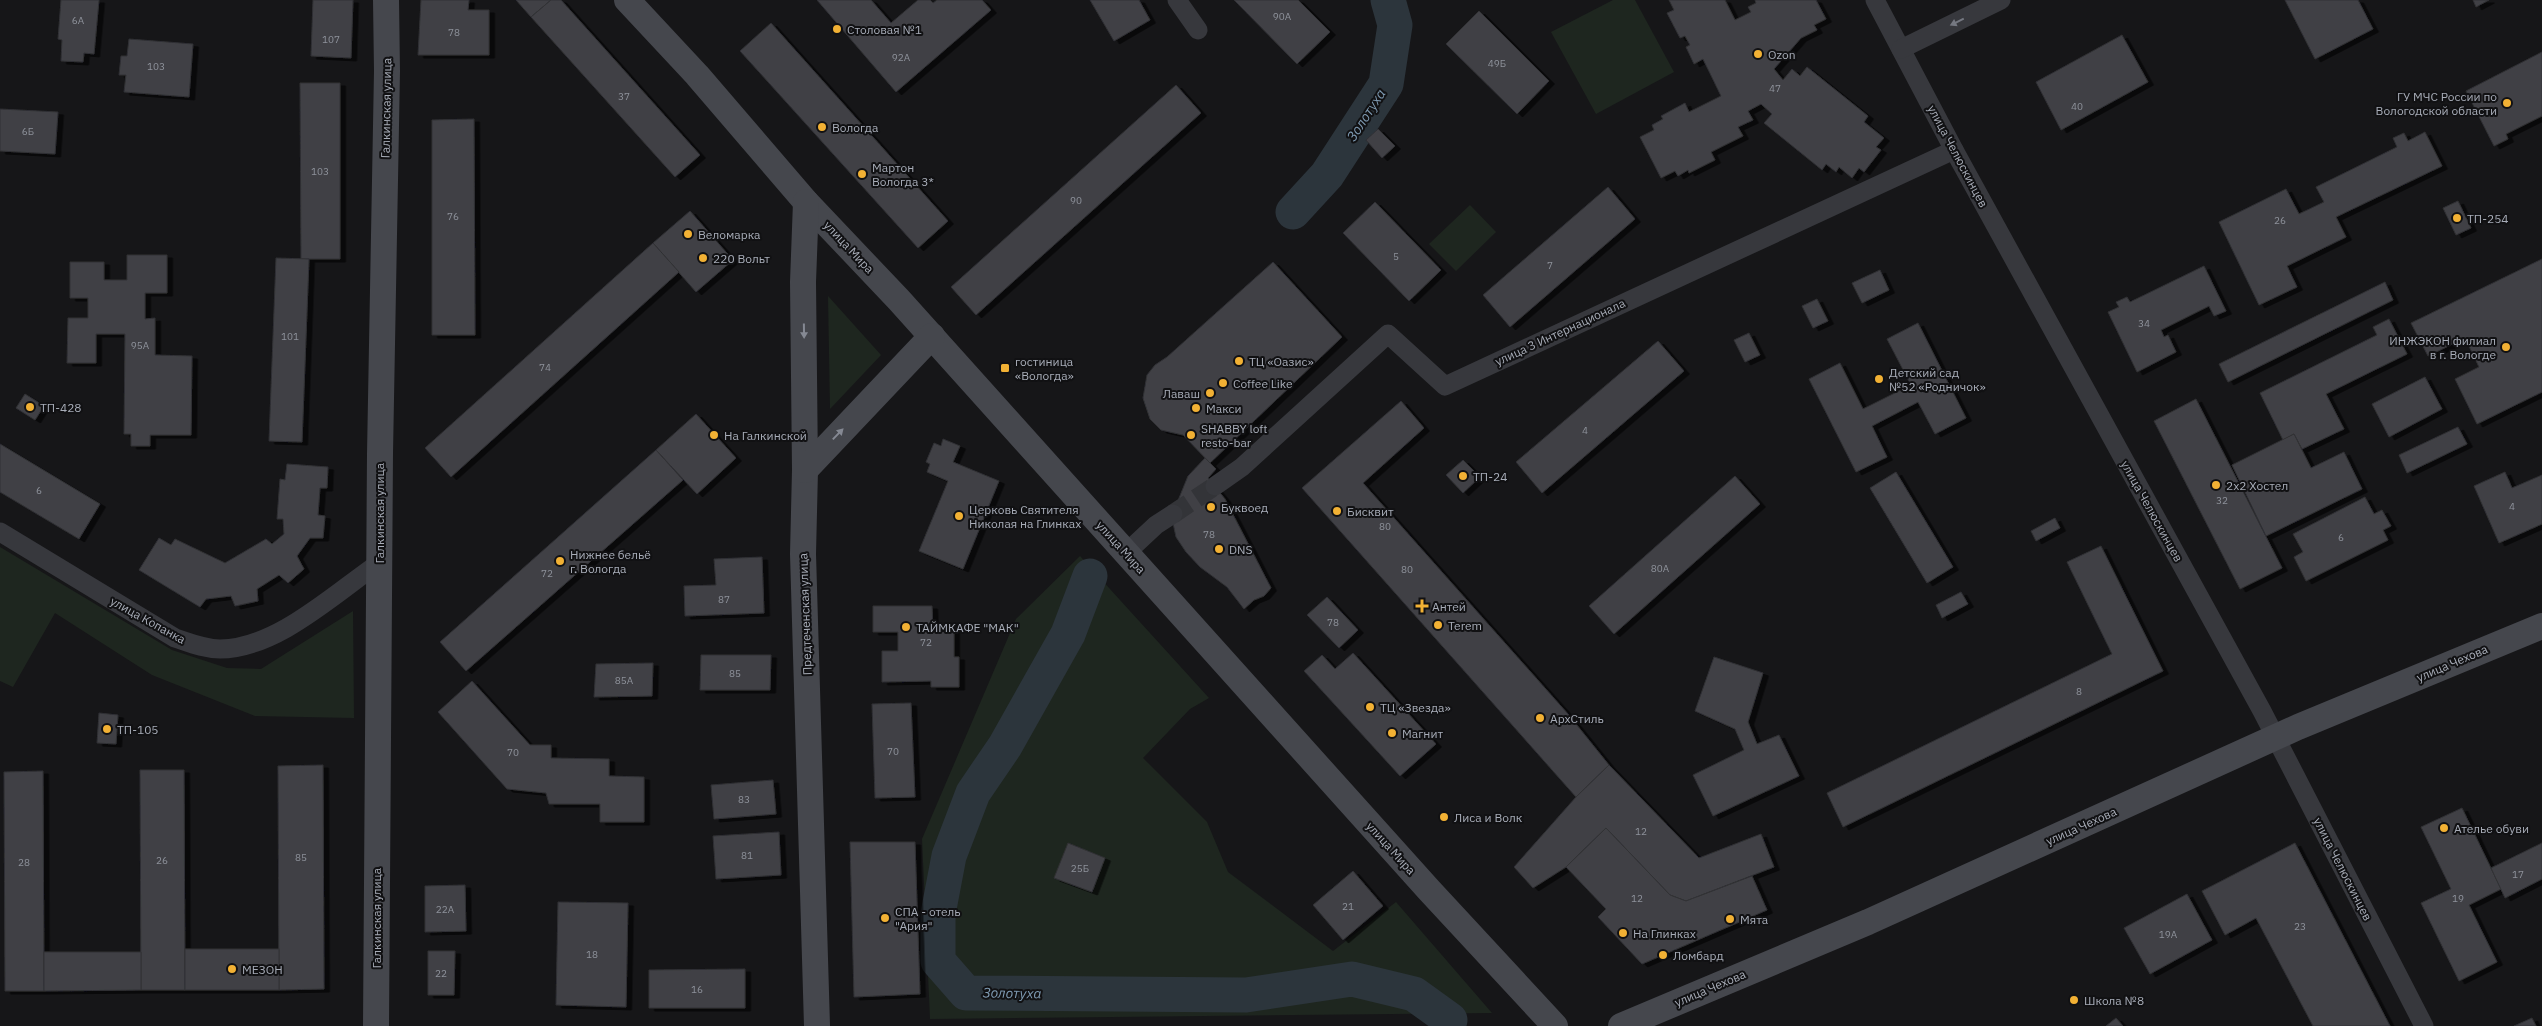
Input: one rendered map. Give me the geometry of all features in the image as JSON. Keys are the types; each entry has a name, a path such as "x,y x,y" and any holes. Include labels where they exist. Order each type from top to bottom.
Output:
{"street":[{"name":"Галкинская улица","path":"376,1026 379,563 387,70 386,0"},
{"name":"улица Мира","path":"627,0 697,75 806,202 932,336 1428,890 1555,1026"},
{"path":"1176,0 1198,30"},
{"name":"улица Челюскинцев","path":"1875,0 1954,150 2276,738 2424,1026"},
{"path":"1901,49 2001,0"},
{"name":"улица 3 Интернационала","path":"1215,486 1242,467 1388,334 1444,386 1954,150"},
{"name":"Предтеченская улица","path":"806,202 803,282 805,470 803,554 816,1026"},
{"path":"805,470 932,336"},
{"path":"1126,553 1156,525 1173,514"},
{"name":"улица Копанка","path":"0,532 175,638 198,646 218,649 241,647 260,641 293,623 379,563"},
{"name":"улица Чехова","path":"1621,1026 1868,922 2276,738 2542,626"}],"shaded area":[{"path":"1613,0 1635,0 1674,72 1596,114 1551,32"},
{"path":"1470,205 1496,232 1456,271 1429,244"},
{"path":"828,296 881,355 830,409"},
{"path":"0,547 172,650 227,668 261,669 353,611 354,718 255,716 152,675 55,613 13,687 0,681"},
{"path":"1080,556 1209,698 1190,709 1143,758 1207,822 1228,872 1333,951 1396,902 1492,1013 930,1019 922,839 1016,619"}],"building":[{"path":"61,0 99,0 94,54 84,53 83,62 61,61 62,40 58,39"},
{"path":"313,0 353,0 351,58 311,56"},
{"path":"421,0 469,0 468,10 489,10 489,55 418,55"},
{"path":"516,0 551,0 531,17"},
{"path":"551,0 561,0 700,155 675,177 531,17"},
{"path":"817,0 871,0 891,23 918,0 930,0 933,3 937,0 982,0 991,10 896,92"},
{"path":"1090,0 1139,0 1150,20 1114,41"},
{"path":"1234,0 1298,0 1330,32 1297,64"},
{"path":"1669,0 1725,0 1735,20 1751,12 1748,7 1756,3 1755,0 1816,0 1826,19 1814,25 1817,30 1801,38 1774,69 1783,80 1792,69 1800,76 1807,67 1868,116 1864,122 1884,138 1876,147 1881,150 1864,172 1859,168 1852,178 1839,167 1836,172 1826,164 1822,170 1764,123 1772,114 1761,104 1748,111 1753,120 1738,127 1743,136 1711,152 1715,160 1689,173 1688,170 1678,176 1675,171 1661,178 1640,137 1654,130 1652,125 1663,119 1661,116 1685,103 1689,112 1721,96 1703,59 1694,64 1686,47 1690,45 1685,36 1680,38 1667,13 1674,10"},
{"path":"2285,0 2358,0 2373,29 2315,59"},
{"path":"2473,0 2489,0 2476,7"},
{"path":"1479,11 1549,81 1517,114 1446,44"},
{"path":"771,23 948,221 918,248 740,51"},
{"path":"2122,35 2148,82 2061,130 2036,82"},
{"path":"129,39 193,44 189,97 124,92 126,75 119,75 121,56 127,56"},
{"name":"ГУ МЧС России по Вологодской области","path":"2542,52 2542,116 2506,134 2508,139 2494,146 2466,91"},
{"path":"300,83 340,83 340,259 301,259"},
{"path":"1176,85 1201,113 976,315 951,287"},
{"path":"0,109 58,112 55,154 0,151"},
{"path":"474,119 475,335 432,335 432,120"},
{"path":"1378,129 1395,146 1382,158 1366,140"},
{"path":"2425,132 2442,166 2336,217 2346,237 2287,266 2297,287 2259,305 2219,222 2286,189 2299,214 2324,202 2316,187 2397,147 2393,138 2404,133 2408,141"},
{"path":"1608,187 1635,219 1510,327 1483,295"},
{"name":"ТП-254","path":"2458,201 2471,228 2456,235 2443,208"},
{"path":"1375,202 1441,270 1409,301 1343,233"},
{"path":"690,211 733,260 696,292 653,243"},
{"path":"653,243 679,272 451,477 425,448"},
{"path":"127,255 167,255 167,293 145,293 145,319 155,318 155,355 192,356 191,435 150,435 150,446 131,446 131,434 124,434 125,334 96,334 96,363 67,363 68,318 88,318 88,298 70,298 70,262 104,262 104,280 127,280"},
{"path":"276,258 309,259 302,442 269,441"},
{"name":"ИНЖЭКОН филиал в г. Вологде","path":"2542,259 2542,392 2477,424 2455,379 2479,367 2465,338 2428,356 2411,323"},
{"name":"ТЦ «Оазис»","path":"1273,262 1342,337 1210,463 1183,435 1161,430 1150,419 1143,398 1147,375 1155,365 1167,357"},
{"path":"2204,266 2226,311 2214,316 2209,306 2161,330 2164,337 2168,335 2176,352 2137,372 2108,312 2119,307 2116,302 2127,297 2130,302"},
{"path":"1880,270 1889,290 1862,303 1852,283"},
{"path":"2385,282 2393,300 2228,382 2219,364"},
{"path":"1817,299 1828,321 1813,328 1802,306"},
{"path":"2389,319 2407,354 2326,394 2344,429 2302,449 2294,434 2283,440 2260,393 2377,335 2373,327"},
{"path":"1918,323 1966,418 1935,434 1918,402 1872,426 1887,457 1856,472 1809,379 1840,363 1863,409 1911,385 1887,339"},
{"path":"1749,333 1760,355 1745,362 1734,340"},
{"path":"1658,341 1684,371 1542,493 1516,462"},
{"path":"2425,377 2442,409 2389,437 2372,404"},
{"name":"ТП-428","path":"25,394 44,406 35,420 16,408"},
{"path":"2196,399 2282,568 2240,589 2154,421"},
{"path":"1401,401 1424,428 1363,483 1568,714 1609,765 1576,797 1302,488"},
{"path":"696,414 736,458 697,494 656,450"},
{"path":"2458,427 2467,444 2407,473 2399,455"},
{"path":"2294,434 2311,468 2344,452 2362,489 2266,536 2232,465"},
{"name":"Церковь Святителя Николая на Глинках","path":"943,439 960,446 953,462 999,481 963,569 919,551 948,481 927,472 930,464 926,462 934,443 941,446"},
{"path":"0,444 100,504 79,539 0,492"},
{"path":"656,450 683,480 466,671 440,642"},
{"path":"1205,458 1216,469 1208,478 1225,499 1271,588 1264,596 1254,600 1244,609 1227,587 1200,567 1186,552 1176,537 1173,523 1175,508 1188,476"},
{"name":"ТП-24","path":"1463,460 1480,477 1463,493 1446,475"},
{"path":"287,464 328,467 327,488 320,488 318,515 325,516 323,538 310,538 297,556 304,569 288,583 279,575 257,589 258,601 235,606 231,596 206,599 200,607 139,570 159,538 171,545 175,539 225,563 266,539 272,544 284,534 283,519 277,519 280,479 285,480"},
{"path":"1896,472 1953,567 1927,583 1870,488"},
{"path":"2505,472 2512,488 2542,475 2542,524 2499,543 2474,486"},
{"path":"1735,476 1760,504 1614,634 1589,606"},
{"path":"2365,497 2374,514 2382,510 2391,526 2383,530 2388,540 2306,581 2294,557 2303,552 2293,534"},
{"path":"2055,518 2060,528 2036,541 2031,531"},
{"path":"2101,546 2163,671 1843,827 1827,793 2112,654 2067,562"},
{"path":"762,557 764,613 685,616 684,586 716,585 714,559"},
{"path":"1961,592 1968,604 1942,618 1936,605"},
{"path":"1327,597 1358,630 1339,648 1307,615"},
{"path":"873,606 932,606 933,628 954,628 954,657 959,657 959,687 931,687 931,681 882,682 882,651 898,651 898,632 873,632"},
{"name":"ТЦ «Звезда»","path":"1353,653 1436,744 1400,776 1304,671 1322,655 1335,669"},
{"path":"701,655 771,655 770,690 700,690"},
{"path":"1714,657 1763,673 1748,722 1757,744 1779,735 1799,776 1713,816 1693,775 1744,750 1735,729 1695,711"},
{"path":"653,663 652,696 594,697 596,664"},
{"path":"472,681 530,745 551,745 551,758 609,759 609,776 644,777 644,822 600,822 600,804 549,804 546,793 507,789 438,712"},
{"path":"911,703 915,797 875,798 872,704"},
{"name":"ТП-105","path":"99,713 118,715 116,744 97,743"},
{"path":"323,765 324,989 279,990 278,766"},
{"path":"1609,765 1699,858 1761,834 1774,867 1686,901 1670,895 1606,828 1566,867 1533,888 1514,867 1576,797"},
{"path":"140,770 184,770 185,990 141,990"},
{"path":"43,771 44,991 5,991 4,772"},
{"path":"773,780 776,814 714,819 711,785"},
{"path":"2462,808 2501,889 2469,905 2497,962 2459,981 2421,903 2451,889 2421,827"},
{"path":"1606,828 1670,895 1686,901 1752,876 1767,910 1642,964 1598,917 1606,909 1566,867"},
{"path":"779,832 781,875 716,879 713,836"},
{"name":"СПА - отель \"Ария\"","path":"850,842 915,842 920,994 854,997"},
{"path":"1068,843 1105,858 1092,892 1054,878"},
{"path":"2295,843 2390,1026 2313,1026 2256,918 2225,935 2202,891"},
{"path":"2542,843 2542,879 2505,898 2491,868"},
{"path":"1353,871 1383,906 1343,940 1313,905"},
{"path":"465,885 466,931 425,932 425,886"},
{"path":"2187,894 2212,940 2150,974 2124,928"},
{"path":"558,902 628,903 626,1007 556,1005"},
{"name":"МЕЗОН","path":"185,949 279,949 279,990 185,990"},
{"path":"428,951 455,951 454,995 428,995"},
{"path":"44,952 141,952 141,990 44,991"},
{"path":"745,969 745,1008 649,1008 649,970"},
{"path":"2116,1018 2123,1026 2106,1026"},
{"path":"2532,1018 2536,1026 2514,1026"}],"waterway":[{"name":"Золотуха","path":"1293,212 1327,175 1386,84 1395,25 1388,0"},
{"name":"Золотуха","path":"1090,576 1068,634 1005,746 973,793 949,856 938,914 938,961 966,993 1246,995 1352,979 1414,994 1450,1020"}],"tunnel":[{"path":"1173,514 1215,486"}],"place":[{"name":"Столовая №1","path":"837,29"},
{"name":"Ozon","path":"1758,54"},
{"name":"ГУ МЧС России по Вологодской области","path":"2507,103"},
{"name":"Вологда","path":"822,127"},
{"name":"Мартон Вологда 3*","path":"862,174"},
{"name":"ТП-254","path":"2457,218"},
{"name":"Веломарка","path":"688,234"},
{"name":"220 Вольт","path":"703,258"},
{"name":"ИНЖЭКОН филиал в г. Вологде","path":"2506,347"},
{"name":"ТЦ «Оазис»","path":"1239,361"},
{"name":"гостиница «Вологда»","path":"1005,368"},
{"name":"Детский сад №52 «Родничок»","path":"1879,379"},
{"name":"Coffee Like","path":"1223,383"},
{"name":"Лаваш","path":"1210,393"},
{"name":"ТП-428","path":"30,407"},
{"name":"Макси","path":"1196,408"},
{"name":"На Галкинской","path":"714,435"},
{"name":"SHABBY loft resto-bar","path":"1191,435"},
{"name":"ТП-24","path":"1463,476"},
{"name":"2x2 Хостел","path":"2216,485"},
{"name":"Буквоед","path":"1211,507"},
{"name":"Бисквит","path":"1337,511"},
{"name":"Церковь Святителя Николая на Глинках","path":"959,516"},
{"name":"DNS","path":"1219,549"},
{"name":"Нижнее бельё г. Вологда","path":"560,561"},
{"name":"Антей","path":"1422,606"},
{"name":"Terem","path":"1438,625"},
{"name":"ТАЙМКАФЕ \"МАК\"","path":"906,627"},
{"name":"ТЦ «Звезда»","path":"1370,707"},
{"name":"АрхСтиль","path":"1540,718"},
{"name":"ТП-105","path":"107,729"},
{"name":"Магнит","path":"1392,733"},
{"name":"Лиса и Волк","path":"1444,817"},
{"name":"Ателье обуви","path":"2444,828"},
{"name":"СПА - отель \"Ария\"","path":"885,918"},
{"name":"Мята","path":"1730,919"},
{"name":"На Глинках","path":"1623,933"},
{"name":"Ломбард","path":"1663,955"},
{"name":"МЕЗОН","path":"232,969"},
{"name":"Школа №8","path":"2074,1000"}]}
